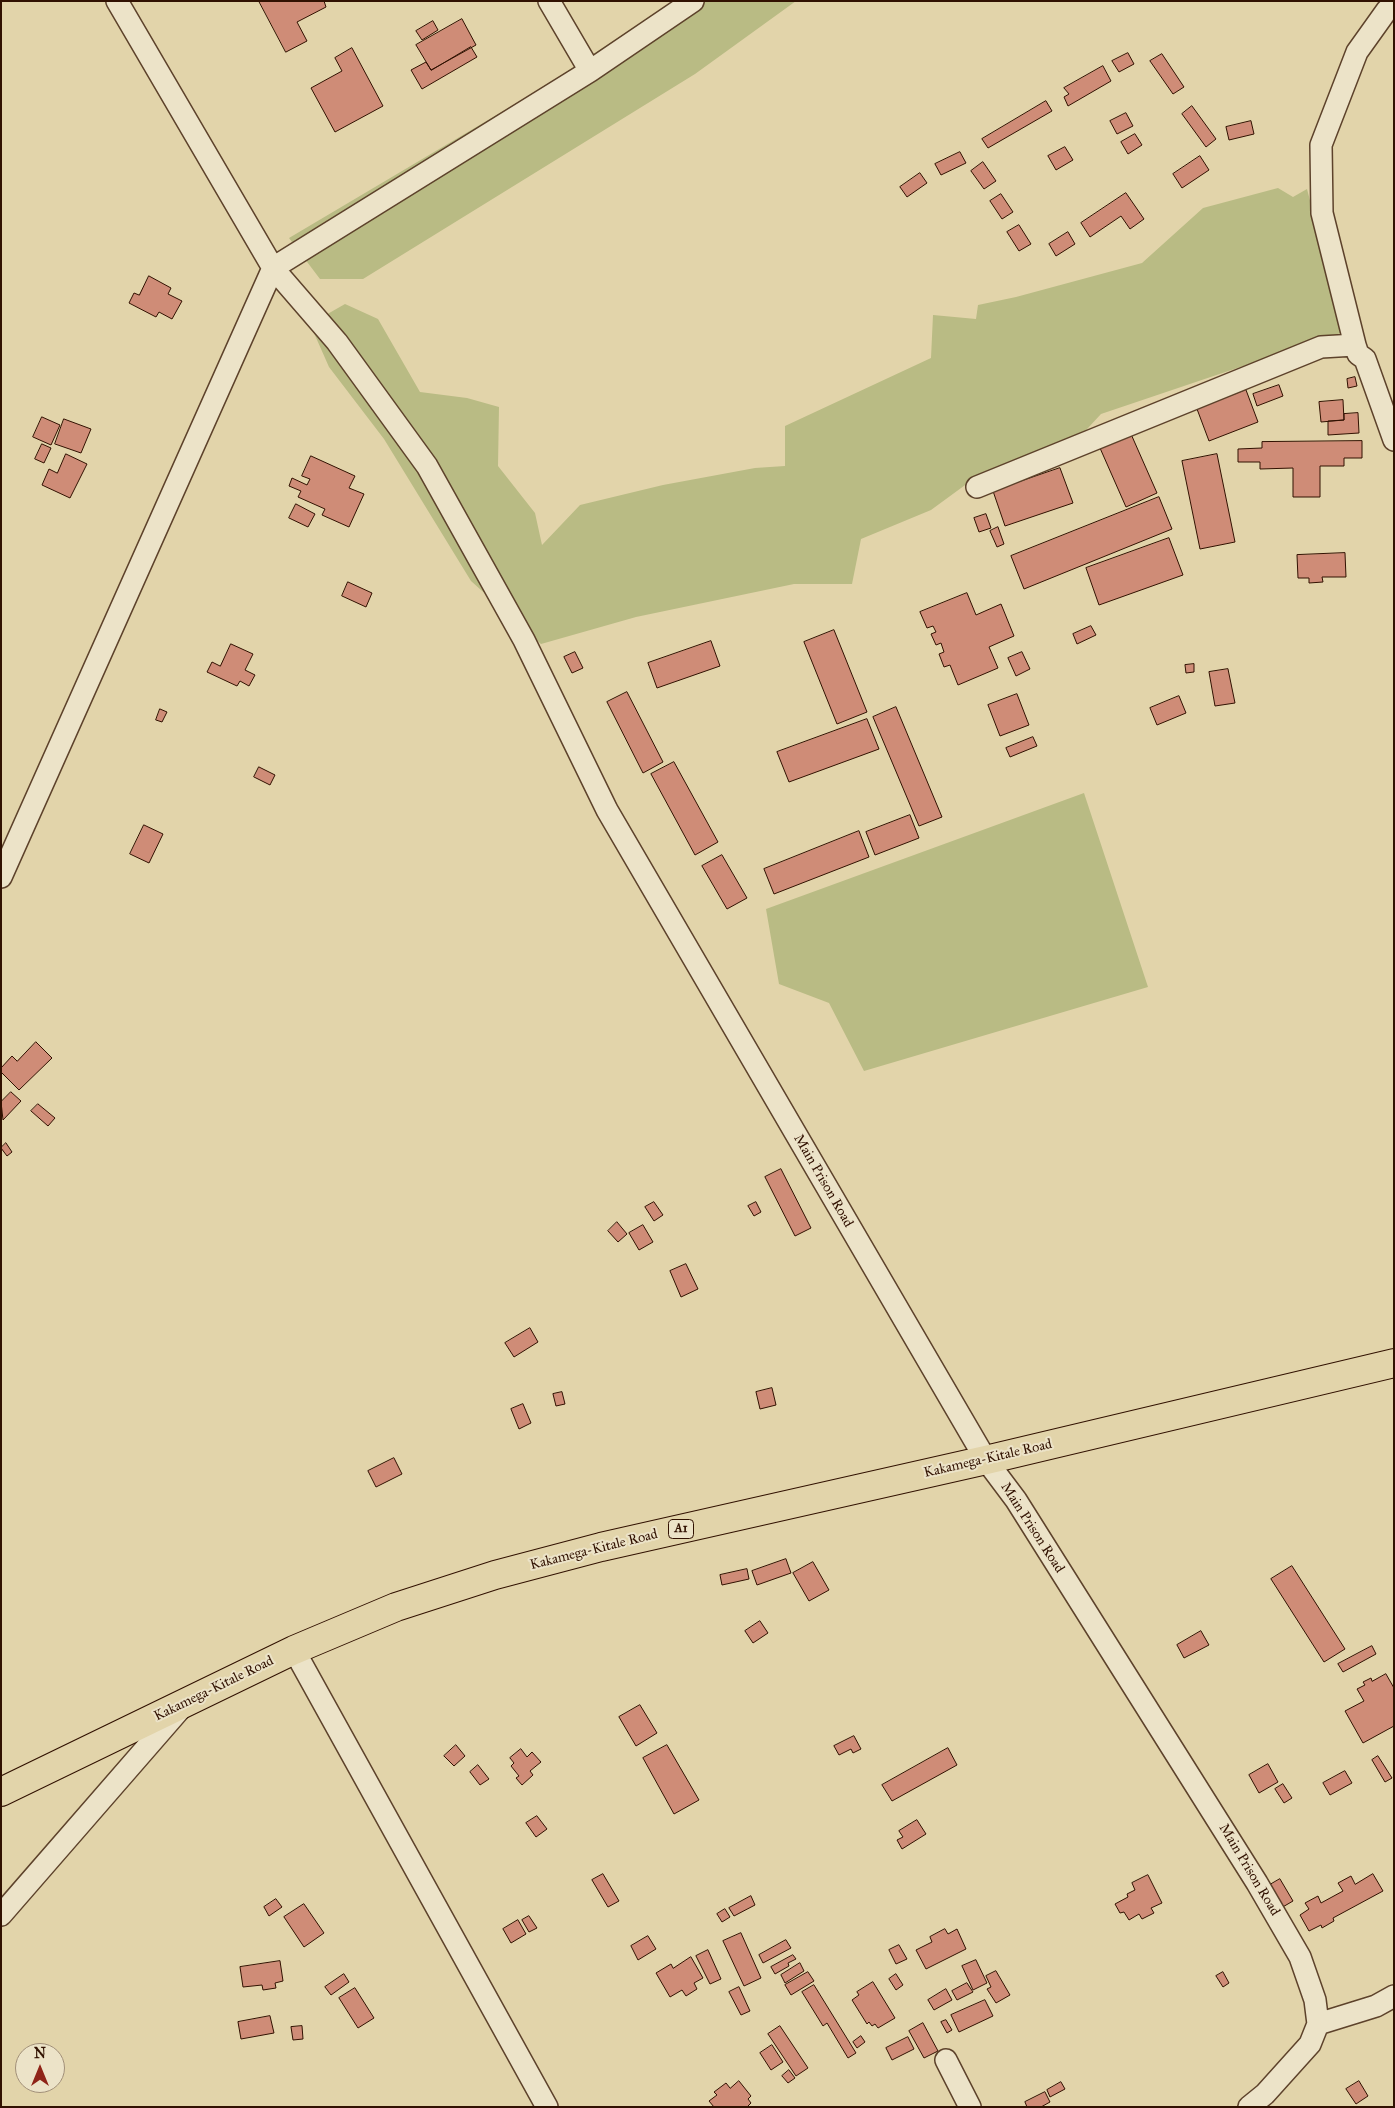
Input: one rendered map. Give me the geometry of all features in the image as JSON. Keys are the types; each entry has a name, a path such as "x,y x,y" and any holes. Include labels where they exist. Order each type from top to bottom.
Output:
{"highway":[{"name":"Kakamega-Kitale Road","path":"1,1792 294,1650 396,1607 495,1575 601,1547 986,1460 1394,1363"}],"street":[{"name":"Main Prison Road","path":"117,1 273,268 337,342 427,466 524,640 607,810 986,1460 1016,1500 1258,1883 1300,1956 1315,2000 1318,2024"},
{"path":"548,1 590,71"},
{"path":"1,877 273,268 590,71 693,1"},
{"path":"1394,9 1387,10 1357,52 1322,145 1322,213 1355,345 1358,354 1365,359 1394,440"},
{"path":"978,487 1321,347 1355,345"},
{"path":"294,1650 547,2107"},
{"path":"1,1915 184,1704"},
{"path":"1249,2107 1265,2094 1310,2044 1318,2024 1376,2006 1394,1996"},
{"path":"946,2060 970,2107"}],"green space":[{"path":"674,1 796,1 695,74 363,279 320,279 289,238 537,91"},
{"path":"1278,188 1293,197 1307,189 1344,332 1101,414 1075,442 972,480 931,510 861,539 852,584 794,584 636,617 541,644 471,581 384,439 329,367 310,324 345,304 378,319 420,392 467,398 499,407 498,466 535,513 542,545 580,505 663,485 755,468 785,466 785,426 931,358 933,315 976,319 978,305 1016,297 1142,263 1203,208"},
{"path":"1084,793 1148,987 864,1071 829,1003 779,984 766,909"}],"building":[{"path":"259,1 324,1 326,7 297,22 307,41 286,52"},
{"path":"462,19 476,45 431,70 416,45"},
{"path":"433,21 438,30 422,40 416,31"},
{"path":"471,47 477,57 422,89 411,70 426,62 431,70"},
{"path":"352,48 383,106 335,132 311,88 342,71 335,58"},
{"path":"1128,53 1134,64 1119,72 1112,61"},
{"path":"1162,54 1184,87 1173,94 1150,61"},
{"path":"1103,66 1111,81 1068,106 1064,97 1069,94 1064,88"},
{"path":"1046,101 1052,111 988,148 982,139"},
{"path":"1192,106 1216,139 1206,147 1182,114"},
{"path":"1126,113 1133,126 1117,134 1110,121"},
{"path":"1251,121 1254,134 1229,140 1226,127"},
{"path":"1135,134 1142,145 1128,154 1121,142"},
{"path":"1065,147 1073,160 1056,170 1048,156"},
{"path":"960,152 966,163 941,175 935,164"},
{"path":"1200,156 1209,170 1182,188 1173,174"},
{"path":"983,162 996,181 984,189 971,171"},
{"path":"920,173 927,183 907,197 900,187"},
{"path":"1126,193 1144,219 1130,229 1121,216 1090,237 1081,223"},
{"path":"1001,194 1013,212 1002,219 990,201"},
{"path":"1019,225 1031,244 1019,251 1007,232"},
{"path":"1068,232 1075,244 1056,256 1049,244"},
{"path":"149,276 171,288 168,294 182,301 172,319 159,312 156,317 129,303 134,293 139,295"},
{"path":"1355,377 1357,386 1348,388 1347,379"},
{"path":"1279,385 1283,396 1257,406 1253,394"},
{"path":"1246,390 1258,422 1209,441 1197,409"},
{"path":"1343,400 1344,420 1321,422 1319,402"},
{"path":"1358,413 1359,433 1328,435 1328,421 1344,420 1344,414"},
{"path":"42,417 60,425 51,445 33,437"},
{"path":"64,419 91,429 81,453 55,444"},
{"path":"1131,434 1157,493 1126,507 1100,448"},
{"path":"1362,441 1362,458 1344,458 1344,466 1320,466 1320,497 1293,497 1293,468 1260,469 1260,462 1238,462 1238,449 1262,448 1262,442"},
{"path":"42,444 51,448 44,463 35,459"},
{"path":"66,454 87,464 70,498 42,485 49,469 57,473"},
{"path":"1217,454 1235,542 1200,549 1182,461"},
{"path":"311,456 355,476 349,488 364,494 349,527 322,515 325,509 298,497 301,491 289,486 292,478 307,485 310,479 302,476"},
{"path":"1060,468 1073,503 1005,526 993,491"},
{"path":"1159,497 1172,529 1024,589 1011,556"},
{"path":"296,504 315,514 308,527 289,518"},
{"path":"986,514 991,528 979,532 974,518"},
{"path":"998,527 1004,544 997,547 990,531"},
{"path":"1169,538 1183,575 1099,605 1086,568"},
{"path":"1345,553 1346,577 1322,577 1323,582 1309,583 1309,578 1298,578 1297,555"},
{"path":"348,582 372,593 366,607 342,596"},
{"path":"967,593 976,615 1001,604 1014,636 989,647 998,668 958,685 950,665 944,667 939,654 944,652 941,643 936,645 931,634 936,632 933,626 927,628 920,612"},
{"path":"1091,626 1096,635 1077,644 1073,634"},
{"path":"834,630 867,712 837,724 804,642"},
{"path":"711,641 720,666 657,688 648,663"},
{"path":"231,644 253,654 245,670 255,675 249,686 240,681 237,686 207,672 212,662 220,666"},
{"path":"575,652 583,668 572,673 564,657"},
{"path":"1022,652 1030,669 1016,676 1008,658"},
{"path":"1194,664 1194,672 1186,673 1185,665"},
{"path":"1228,669 1235,703 1215,706 1209,672"},
{"path":"627,692 663,762 643,773 607,702"},
{"path":"1017,694 1029,725 1000,736 988,705"},
{"path":"1179,696 1186,713 1157,725 1150,708"},
{"path":"896,707 942,817 919,826 873,717"},
{"path":"160,709 167,712 162,722 156,720"},
{"path":"867,719 879,749 789,782 777,752"},
{"path":"1033,737 1037,746 1010,757 1006,748"},
{"path":"674,762 718,842 695,855 651,774"},
{"path":"259,767 275,775 270,785 254,777"},
{"path":"910,815 919,838 875,855 866,832"},
{"path":"144,825 163,834 149,863 130,854"},
{"path":"859,831 869,857 774,894 764,869"},
{"path":"722,855 747,898 727,909 702,866"},
{"path":"36,1042 52,1058 19,1090 1,1072 1,1068 12,1056 17,1061"},
{"path":"11,1092 21,1101 3,1120 1,1102"},
{"path":"38,1104 55,1118 48,1126 31,1111"},
{"path":"6,1143 12,1152 7,1156 1,1148"},
{"path":"781,1169 811,1228 795,1236 765,1177"},
{"path":"654,1202 663,1215 654,1221 645,1207"},
{"path":"756,1202 761,1212 754,1216 748,1206"},
{"path":"617,1222 627,1234 618,1242 608,1231"},
{"path":"643,1225 653,1242 639,1250 629,1233"},
{"path":"686,1264 698,1289 681,1297 670,1271"},
{"path":"530,1328 538,1342 514,1357 505,1343"},
{"path":"772,1388 776,1405 760,1409 756,1392"},
{"path":"562,1392 565,1404 556,1406 553,1394"},
{"path":"523,1404 531,1423 519,1429 511,1409"},
{"path":"394,1458 402,1474 376,1487 368,1471"},
{"path":"786,1559 791,1573 757,1585 752,1571"},
{"path":"813,1562 829,1590 809,1601 793,1573"},
{"path":"1292,1566 1345,1649 1324,1662 1271,1579"},
{"path":"747,1569 749,1579 722,1585 720,1575"},
{"path":"760,1621 768,1633 753,1643 745,1631"},
{"path":"1201,1631 1209,1645 1184,1658 1177,1645"},
{"path":"1372,1646 1376,1654 1343,1672 1338,1664"},
{"path":"1386,1674 1394,1688 1394,1726 1363,1743 1345,1711 1364,1701 1357,1689 1365,1685 1363,1682 1371,1678 1372,1681"},
{"path":"640,1705 657,1733 636,1746 619,1717"},
{"path":"854,1736 861,1749 853,1753 851,1749 839,1755 834,1746"},
{"path":"456,1745 465,1756 454,1766 444,1756"},
{"path":"667,1745 699,1800 674,1814 643,1758"},
{"path":"948,1748 957,1765 892,1801 882,1785"},
{"path":"521,1749 527,1757 532,1752 541,1762 530,1771 533,1775 522,1785 516,1778 519,1776 511,1766 514,1763 510,1758"},
{"path":"1378,1756 1392,1778 1385,1782 1372,1760"},
{"path":"1268,1764 1278,1782 1259,1793 1249,1775"},
{"path":"478,1765 489,1779 480,1785 470,1772"},
{"path":"1345,1771 1352,1783 1330,1795 1323,1783"},
{"path":"1283,1784 1292,1798 1284,1803 1275,1789"},
{"path":"537,1816 547,1829 536,1837 526,1823"},
{"path":"917,1820 926,1834 902,1849 897,1840 903,1837 899,1831"},
{"path":"603,1874 619,1901 608,1907 592,1880"},
{"path":"1373,1874 1383,1891 1333,1918 1334,1921 1322,1928 1321,1925 1309,1931 1300,1915 1309,1909 1305,1903 1318,1896 1321,1903 1343,1891 1338,1883 1351,1876 1355,1884"},
{"path":"1148,1875 1162,1903 1151,1908 1154,1913 1142,1919 1139,1914 1129,1920 1124,1912 1120,1913 1115,1904 1128,1897 1127,1894 1135,1890 1132,1883"},
{"path":"1280,1879 1293,1901 1281,1908 1268,1886"},
{"path":"751,1896 755,1905 734,1916 729,1908"},
{"path":"276,1899 282,1907 269,1916 264,1907"},
{"path":"304,1904 324,1933 304,1947 284,1917"},
{"path":"725,1909 730,1917 722,1922 717,1914"},
{"path":"529,1916 537,1928 529,1932 522,1920"},
{"path":"518,1920 526,1934 511,1943 503,1929"},
{"path":"945,1929 948,1934 957,1929 966,1949 926,1969 916,1950 932,1942 930,1937"},
{"path":"741,1933 761,1978 744,1986 723,1941"},
{"path":"648,1936 656,1949 638,1960 631,1946"},
{"path":"786,1940 791,1948 763,1963 759,1955"},
{"path":"899,1945 907,1959 896,1964 889,1950"},
{"path":"708,1950 721,1979 710,1984 696,1956"},
{"path":"793,1955 796,1959 788,1963 789,1966 775,1974 771,1967"},
{"path":"691,1957 703,1978 694,1983 697,1989 686,1996 682,1990 670,1997 656,1973 671,1964 673,1968"},
{"path":"976,1960 987,1983 973,1990 962,1966"},
{"path":"280,1961 283,1981 275,1983 276,1988 263,1990 262,1985 243,1987 240,1967"},
{"path":"800,1963 804,1971 785,1983 781,1975"},
{"path":"996,1971 1010,1995 996,2003 987,1989 991,1987 986,1976"},
{"path":"808,1972 814,1981 791,1995 785,1985"},
{"path":"1223,1972 1229,1983 1223,1987 1216,1976"},
{"path":"344,1974 349,1982 331,1995 325,1987"},
{"path":"896,1974 903,1985 896,1990 889,1979"},
{"path":"873,1982 895,2018 878,2028 875,2024 872,2026 869,2022 867,2024 852,2000 859,1995 857,1992"},
{"path":"967,1983 973,1992 957,2000 952,1991"},
{"path":"814,1985 856,2053 848,2058 827,2023 823,2026 802,1992"},
{"path":"739,1987 750,2011 741,2015 729,1992"},
{"path":"355,1988 374,2018 358,2028 339,1998"},
{"path":"946,1989 952,2000 934,2010 928,2000"},
{"path":"985,2000 993,2016 959,2032 951,2015"},
{"path":"270,2016 274,2033 241,2039 238,2022"},
{"path":"946,2020 952,2030 947,2033 941,2022"},
{"path":"923,2023 938,2051 924,2058 909,2031"},
{"path":"302,2026 303,2039 293,2040 291,2027"},
{"path":"780,2026 808,2068 796,2076 768,2034"},
{"path":"861,2036 865,2042 857,2048 853,2042"},
{"path":"908,2037 914,2049 892,2060 886,2048"},
{"path":"772,2045 783,2062 771,2070 760,2053"},
{"path":"789,2070 795,2078 788,2083 782,2076"},
{"path":"739,2081 751,2096 748,2099 751,2103 747,2107 714,2107 709,2101 717,2095 714,2092 726,2083 730,2088"},
{"path":"1359,2081 1368,2096 1356,2104 1346,2089"},
{"path":"1061,2082 1065,2089 1050,2097 1047,2090"},
{"path":"1045,2092 1050,2102 1041,2107 1027,2107 1025,2102"}]}
